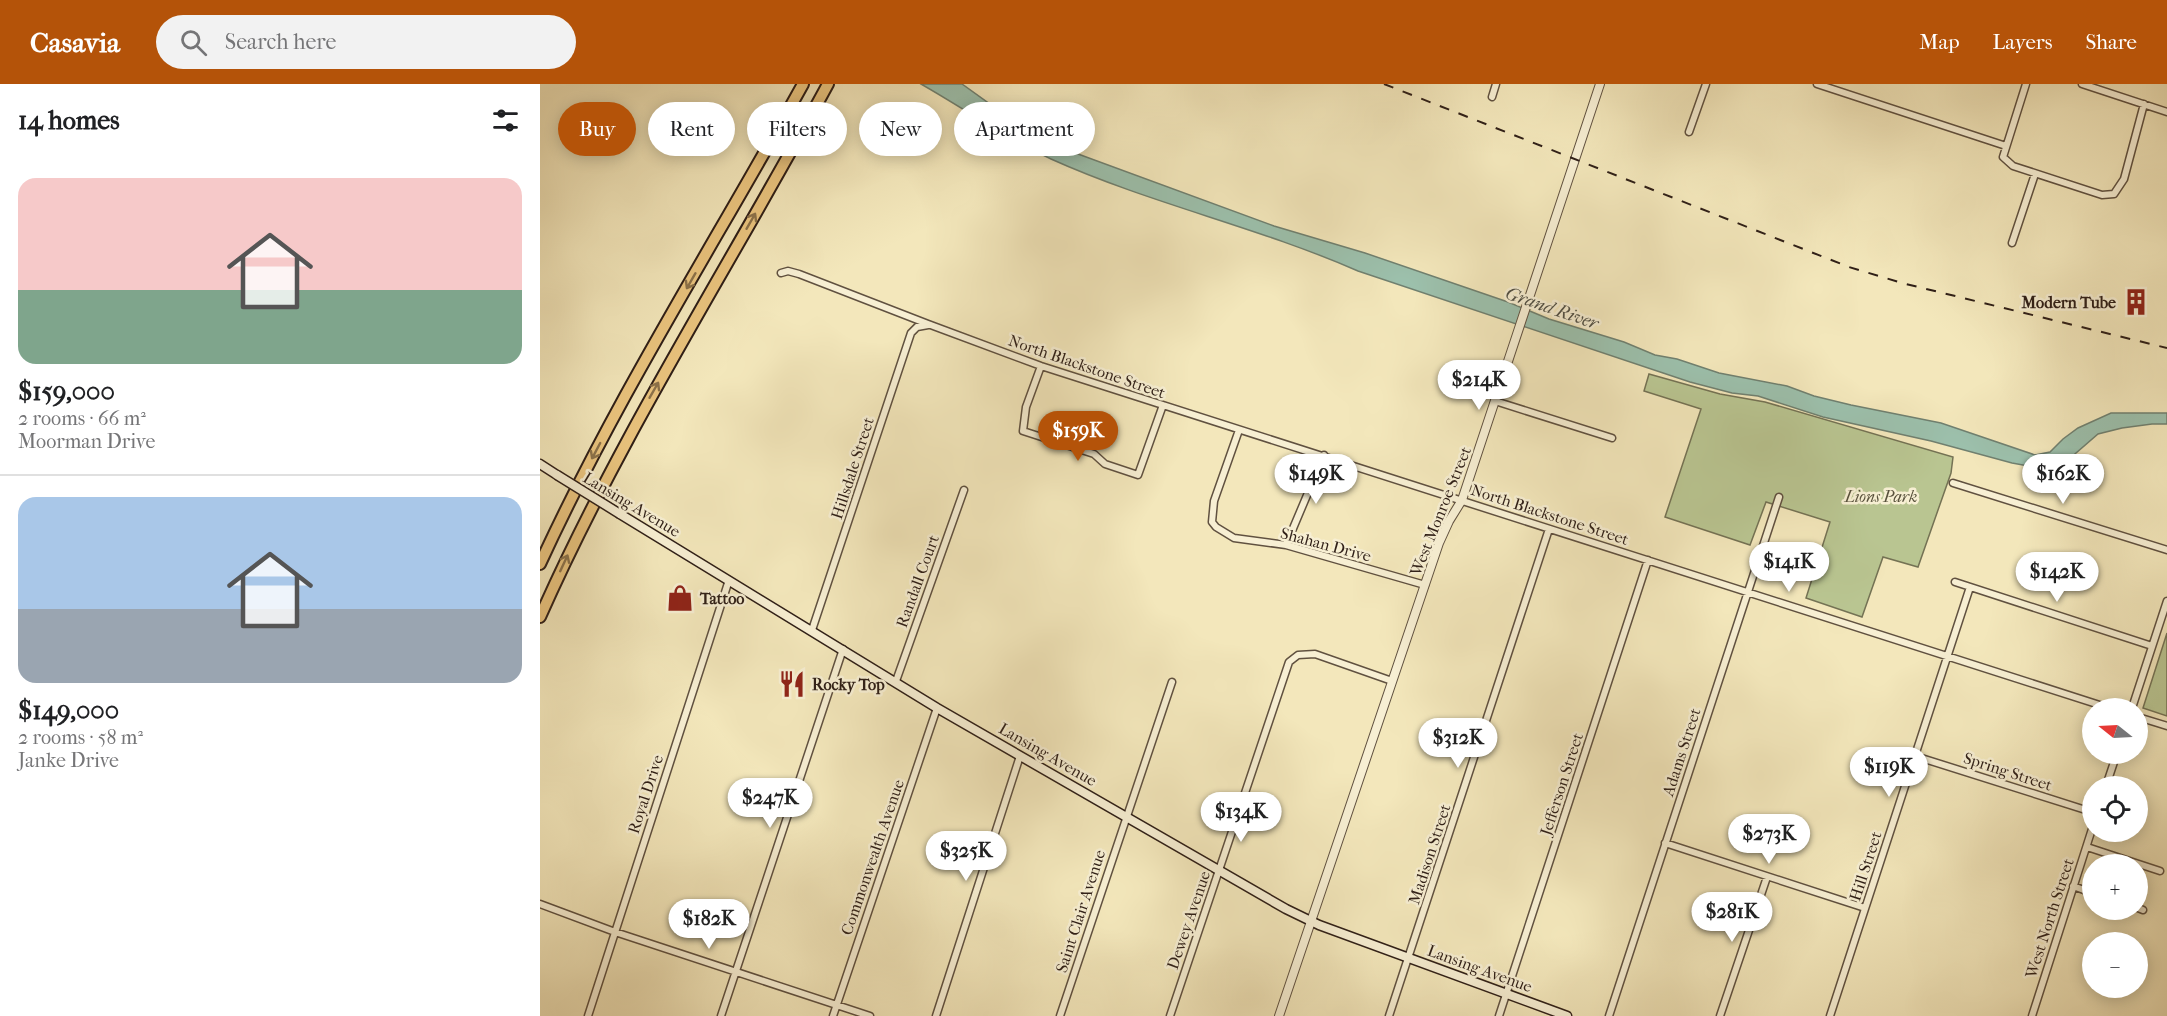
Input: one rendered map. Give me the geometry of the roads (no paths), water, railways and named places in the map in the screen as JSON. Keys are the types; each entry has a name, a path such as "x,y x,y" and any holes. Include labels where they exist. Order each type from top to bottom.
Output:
{"highway":[{"path":"540,564 573,494 618,409 803,84"},
{"path":"540,617 581,528 623,446 828,84"}],"main road":[{"name":"Lansing Avenue","path":"540,464 937,708 1286,909 1319,925 1567,1016"}],"street":[{"path":"1492,97 1496,84"},
{"name":"West Monroe Street","path":"1279,1016 1439,543 1462,500 1600,84"},
{"path":"1689,132 1706,84"},
{"path":"1817,84 2006,146"},
{"path":"2026,84 2003,157 2013,166 2102,195 2114,194 2124,179 2144,104"},
{"path":"2082,84 2167,111"},
{"path":"2012,243 2035,174"},
{"name":"North Blackstone Street","path":"781,273 788,271 799,274 1041,366 2082,700"},
{"name":"Hillsdale Street","path":"812,630 912,333 917,327 928,324"},
{"path":"1041,366 1026,407 1023,431 1094,454 1105,464 1138,476 1163,405"},
{"path":"1496,400 1612,438"},
{"name":"Shahan Drive","path":"1239,430 1214,501 1212,522 1221,532 1234,538 1286,544 1425,585"},
{"path":"1286,544 1324,455"},
{"path":"1953,483 2167,550"},
{"name":"Randall Court","path":"896,681 964,490"},
{"name":"Adams Street","path":"1609,1016 1779,497"},
{"name":"Madison Street","path":"1389,1016 1549,529"},
{"name":"Jefferson Street","path":"1499,1016 1648,560"},
{"name":"Royal Drive","path":"588,1016 729,580"},
{"path":"1955,582 2152,646"},
{"name":"Hill Street","path":"1830,1016 1970,587"},
{"path":"2135,698 2167,601"},
{"path":"721,1016 843,649"},
{"name":"Dewey Avenue","path":"1170,1016 1289,662 1298,655 1315,654 1392,681"},
{"name":"Saint Clair Avenue","path":"1059,1016 1172,682"},
{"name":"Commonwealth Avenue","path":"833,1016 937,708"},
{"path":"2148,720 2167,726"},
{"path":"936,1016 1020,756"},
{"name":"Spring Street","path":"1915,756 2082,809"},
{"name":"West North Street","path":"2032,1016 2088,842"},
{"path":"1665,843 1865,908"},
{"path":"2087,847 2160,871"},
{"path":"1720,1016 1767,877"},
{"path":"2073,886 2082,889"},
{"path":"540,904 615,932 870,1016"}],"railway":[{"path":"1384,84 1849,267 1902,283 2167,348"}],"place":[{"name":"Modern Tube","path":"2136,302"},
{"name":"Tattoo","path":"680,598"},
{"name":"Rocky Top","path":"792,684"}],"water label":[{"name":"Grand River","path":"1552,308"}],"park label":[{"name":"Lions Park","path":"1881,496"}]}
